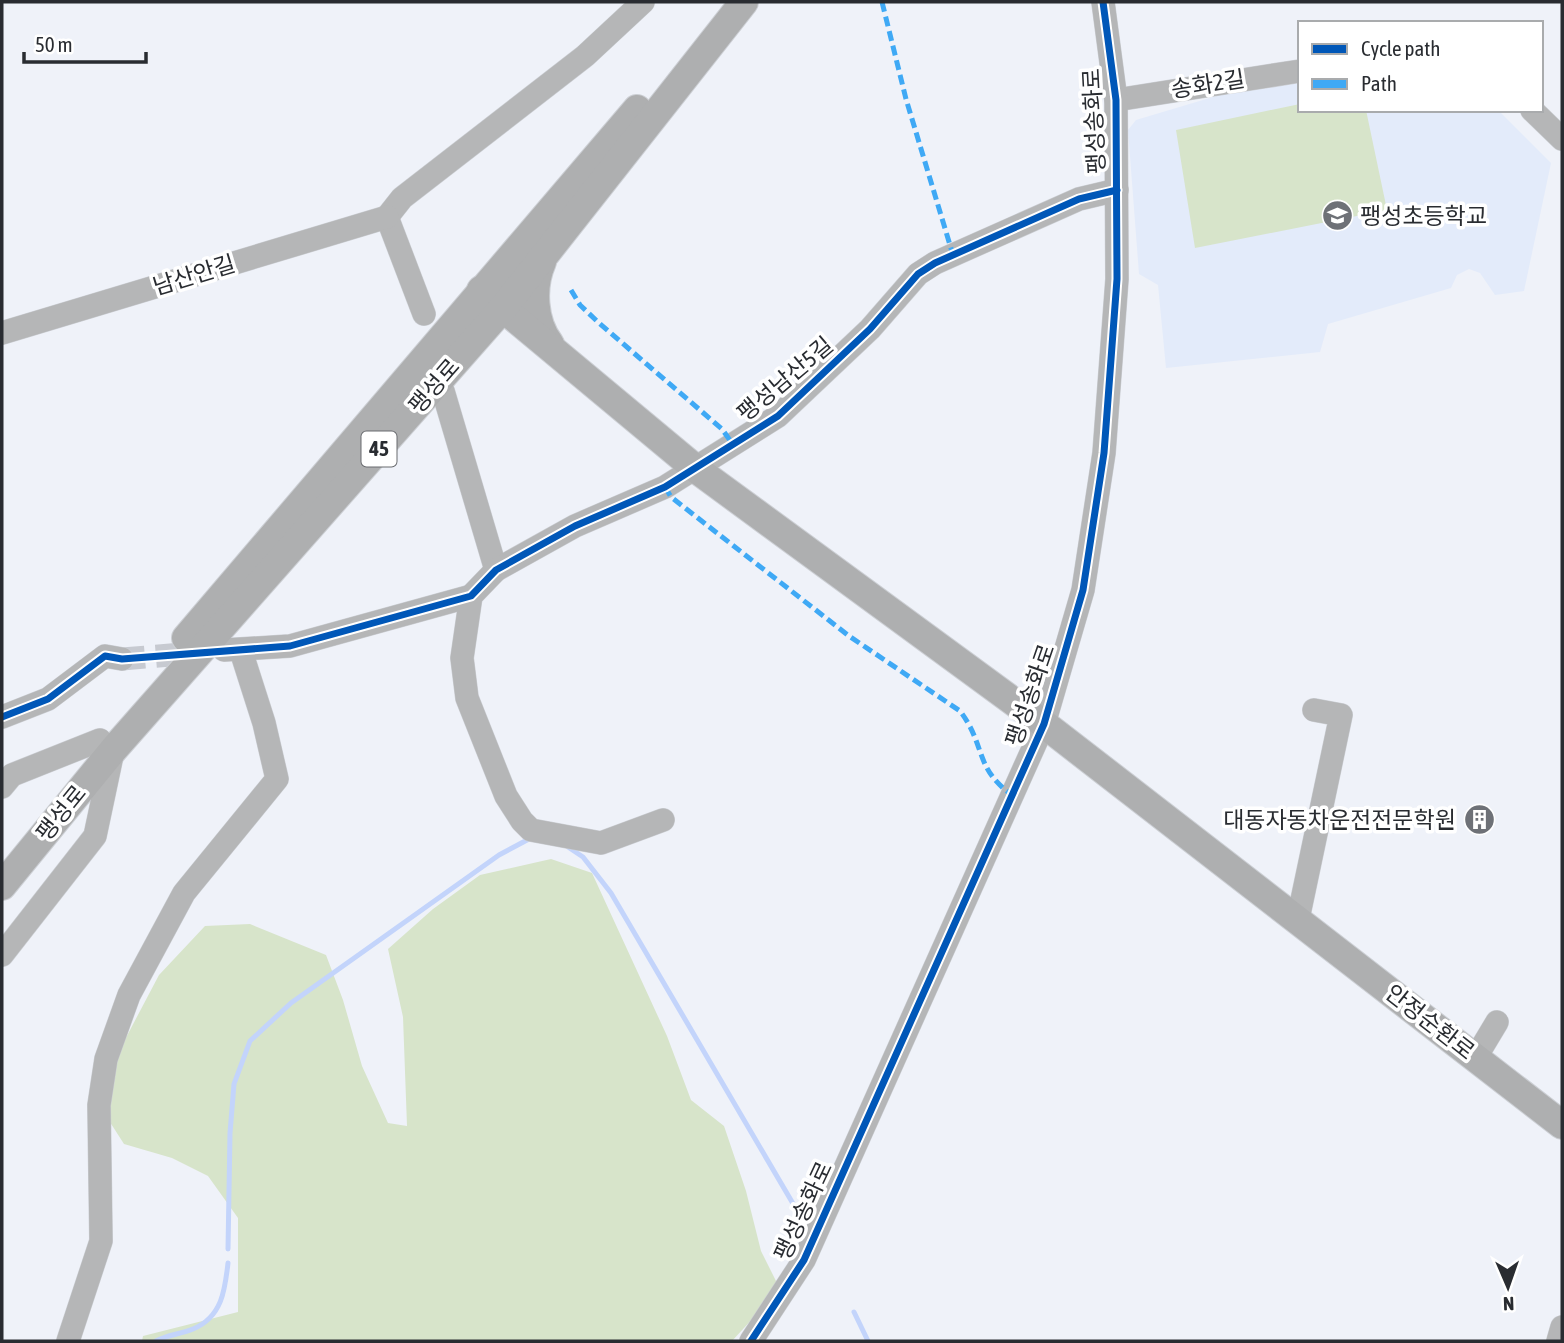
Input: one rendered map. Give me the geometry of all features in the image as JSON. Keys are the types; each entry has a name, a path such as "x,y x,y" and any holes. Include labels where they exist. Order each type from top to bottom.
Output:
{"main road":[{"name":"팽성로","path":"2,886 107,744 481,290 695,42 725,2"},
{"name":"팽성로","path":"2,855 107,744 503,308 744,2"},
{"path":"546,254 538,273 536,299 541,331 551,346"},
{"name":"안정순환로","path":"481,290 696,469 1044,724 1562,1125"},
{"path":"467,349 499,338 530,340 551,346"}],"street":[{"path":"424,314 387,217 402,198 585,56 643,2"},
{"name":"팽성송화로","path":"751,1341 804,1260 1044,724 1083,590 1104,453 1116,279 1116,100 1103,2"},
{"name":"송화2길","path":"1116,100 1298,71"},
{"path":"1534,112 1562,139"},
{"name":"팽성남산5길","path":"471,596 496,570 575,526 665,487 778,416 855,345 918,274 935,263 1079,199 1116,190"},
{"name":"남산안길","path":"2,333 387,217"},
{"path":"443,391 496,570"},
{"path":"68,1341 101,1241 99,1105 106,1059 129,995 184,893 277,779 264,723 233,651 290,646 471,596 462,658 467,698 506,796 522,821 531,830 601,843 663,820"},
{"path":"2,717 48,699 105,656 122,659"},
{"path":"1298,919 1341,715 1314,710"},
{"path":"2,787 12,775 107,744 96,836 2,955"},
{"path":"1476,1057 1497,1021"},
{"path":"1558,1341 1562,1327"}],"shaded area":[{"name":"팽성초등학교","path":"1298,83 1298,112 1500,112 1551,163 1524,291 1495,295 1480,273 1469,269 1457,275 1451,288 1328,324 1320,352 1166,368 1158,285 1139,274 1128,130 1136,120 1223,94"}],"green space":[{"path":"1298,104 1298,112 1366,112 1387,210 1195,248 1176,130"},
{"path":"551,859 592,873 667,1036 691,1100 724,1126 746,1191 761,1251 780,1289 732,1341 142,1341 143,1336 238,1312 238,1218 208,1176 172,1158 124,1144 99,1105 120,1049 159,975 205,926 250,924 326,955 343,1000 362,1066 388,1123 407,1126 403,1017 388,949 433,909 480,875"}],"waterway":[{"path":"228,1249 230,1133 234,1084 250,1041 291,1003 499,855 529,839"},
{"path":"568,847 583,857 611,893 795,1207"},
{"path":"156,1341 193,1329 210,1317 220,1302 228,1263"},
{"path":"854,1312 868,1341"}],"tunnel":[{"path":"122,659 207,652"}],"marked path":[{"path":"882,2 906,99 953,255"},
{"path":"571,290 580,305 722,429 734,446"},
{"path":"665,487 671,497 849,636 960,711 974,735 986,766 1000,785 1012,795"}],"cycle path":[{"path":"751,1341 804,1260 1044,724 1083,590 1104,453 1117,279 1116,100 1103,2"},
{"path":"2,717 48,699 105,656 122,659 290,646 471,596 496,570 575,526 665,487 778,416 870,329 918,274 935,263 1079,199 1117,190"}],"place":[{"name":"팽성초등학교","path":"1337,216"},
{"name":"대동자동차운전전문학원","path":"1479,820"}]}
